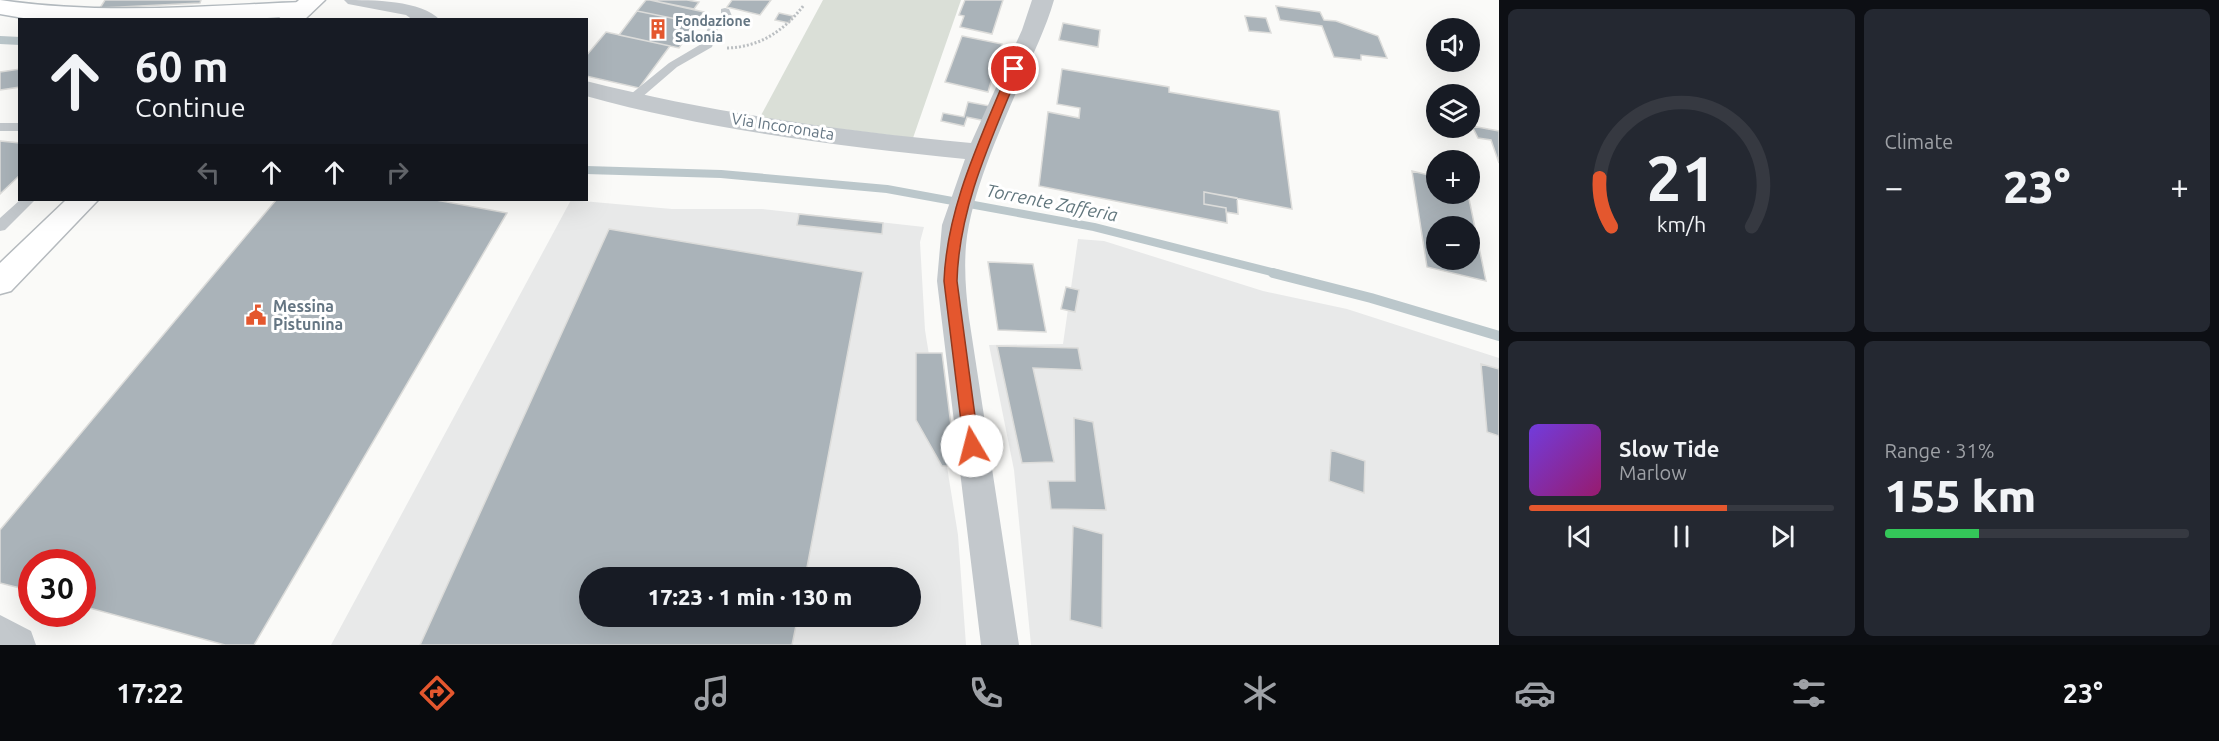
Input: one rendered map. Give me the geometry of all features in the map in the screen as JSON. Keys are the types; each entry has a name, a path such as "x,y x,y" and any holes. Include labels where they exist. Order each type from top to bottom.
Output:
{"street":[{"path":"355,0 423,10"},
{"path":"1000,645 991,558 975,466 950,281 956,226 978,159 1043,0"},
{"path":"0,7 94,15 250,15 301,9"},
{"name":"Via Incoronata","path":"588,89 630,101 908,145 978,159"},
{"path":"0,282 81,201"},
{"path":"0,634 17,645"}],"lane":[{"path":"630,101 673,65 708,45 712,29 718,20 727,16 725,11"},
{"path":"0,127 18,127"},
{"path":"0,226 27,201"}],"path":[{"path":"708,45 738,48 758,44 782,30 804,5"}],"shaded area":[{"path":"823,0 961,0 913,138 759,119"},
{"path":"570,201 672,209 762,209 924,227 920,242 925,330 958,535 966,645 331,645"},
{"path":"1078,239 1104,241 1263,291 1347,309 1499,358 1499,645 1031,645 1014,470 989,345 1063,344"}],"building":[{"path":"105,0 201,0 200,3 100,8"},
{"path":"646,0 704,12 696,23 637,11"},
{"path":"650,0 687,0 699,2 694,9"},
{"path":"732,0 771,0 760,15 727,7"},
{"path":"965,0 1003,0 992,34 960,27 964,16 959,15"},
{"path":"1276,6 1320,12 1324,20 1336,21 1378,36 1387,58 1361,55 1361,60 1334,57 1322,26 1280,20"},
{"name":"Fondazione Salonia","path":"637,11 696,23 679,48 619,35"},
{"path":"779,13 793,16 789,23 775,20"},
{"path":"1245,16 1266,18 1271,33 1249,31"},
{"path":"1063,23 1100,30 1098,47 1059,40"},
{"path":"606,32 670,46 639,88 588,76 588,54"},
{"path":"962,36 1002,44 988,92 945,82"},
{"path":"18,69 18,87 0,90 0,72"},
{"path":"1062,69 1169,87 1169,92 1279,111 1292,209 1204,192 1204,204 1226,208 1227,223 1039,186 1048,112 1079,118 1080,108 1057,104"},
{"path":"968,102 990,106 986,121 967,117 964,126 941,121 943,113 964,117"},
{"path":"1480,127 1499,131 1499,163 1491,140 1478,138 1480,138"},
{"path":"0,141 18,143 18,177 0,194"},
{"path":"1412,171 1426,174 1426,204 1470,204 1473,216 1426,216 1426,261"},
{"path":"1204,192 1237,198 1238,214 1226,212 1226,208 1204,204"},
{"path":"275,201 441,201 507,213 254,645 225,645 96,610 96,549 18,549 18,588 0,583 0,530"},
{"path":"799,214 883,223 882,234 797,225"},
{"path":"609,229 863,272 807,567 579,567 579,627 796,627 792,645 420,645"},
{"path":"1480,252 1486,281 1440,270 1480,270"},
{"path":"988,262 1033,264 1046,332 998,330"},
{"path":"1066,287 1079,290 1075,312 1061,309"},
{"path":"997,346 1078,348 1082,370 1033,368 1054,462 1022,463"},
{"path":"916,353 942,353 956,466 942,466 916,420"},
{"path":"1481,364 1499,369 1499,436 1487,432"},
{"path":"1074,418 1093,422 1106,510 1051,509 1048,481 1075,481"},
{"path":"1331,450 1365,461 1364,493 1329,481"},
{"path":"1073,526 1103,534 1102,628 1070,620"}],"waterway":[{"name":"Torrente Zafferia","path":"0,40 18,41"},
{"name":"Torrente Zafferia","path":"588,170 721,174 887,189 1094,227 1279,274"},
{"name":"Torrente Zafferia","path":"1273,273 1371,298 1499,336"}],"place":[{"name":"Fondazione Salonia","path":"658,29"},
{"name":"Messina Pistunina","path":"256,315"}],"route":[{"path":"972,446 950,281 951,263 956,226 975,166 1014,69"}]}
